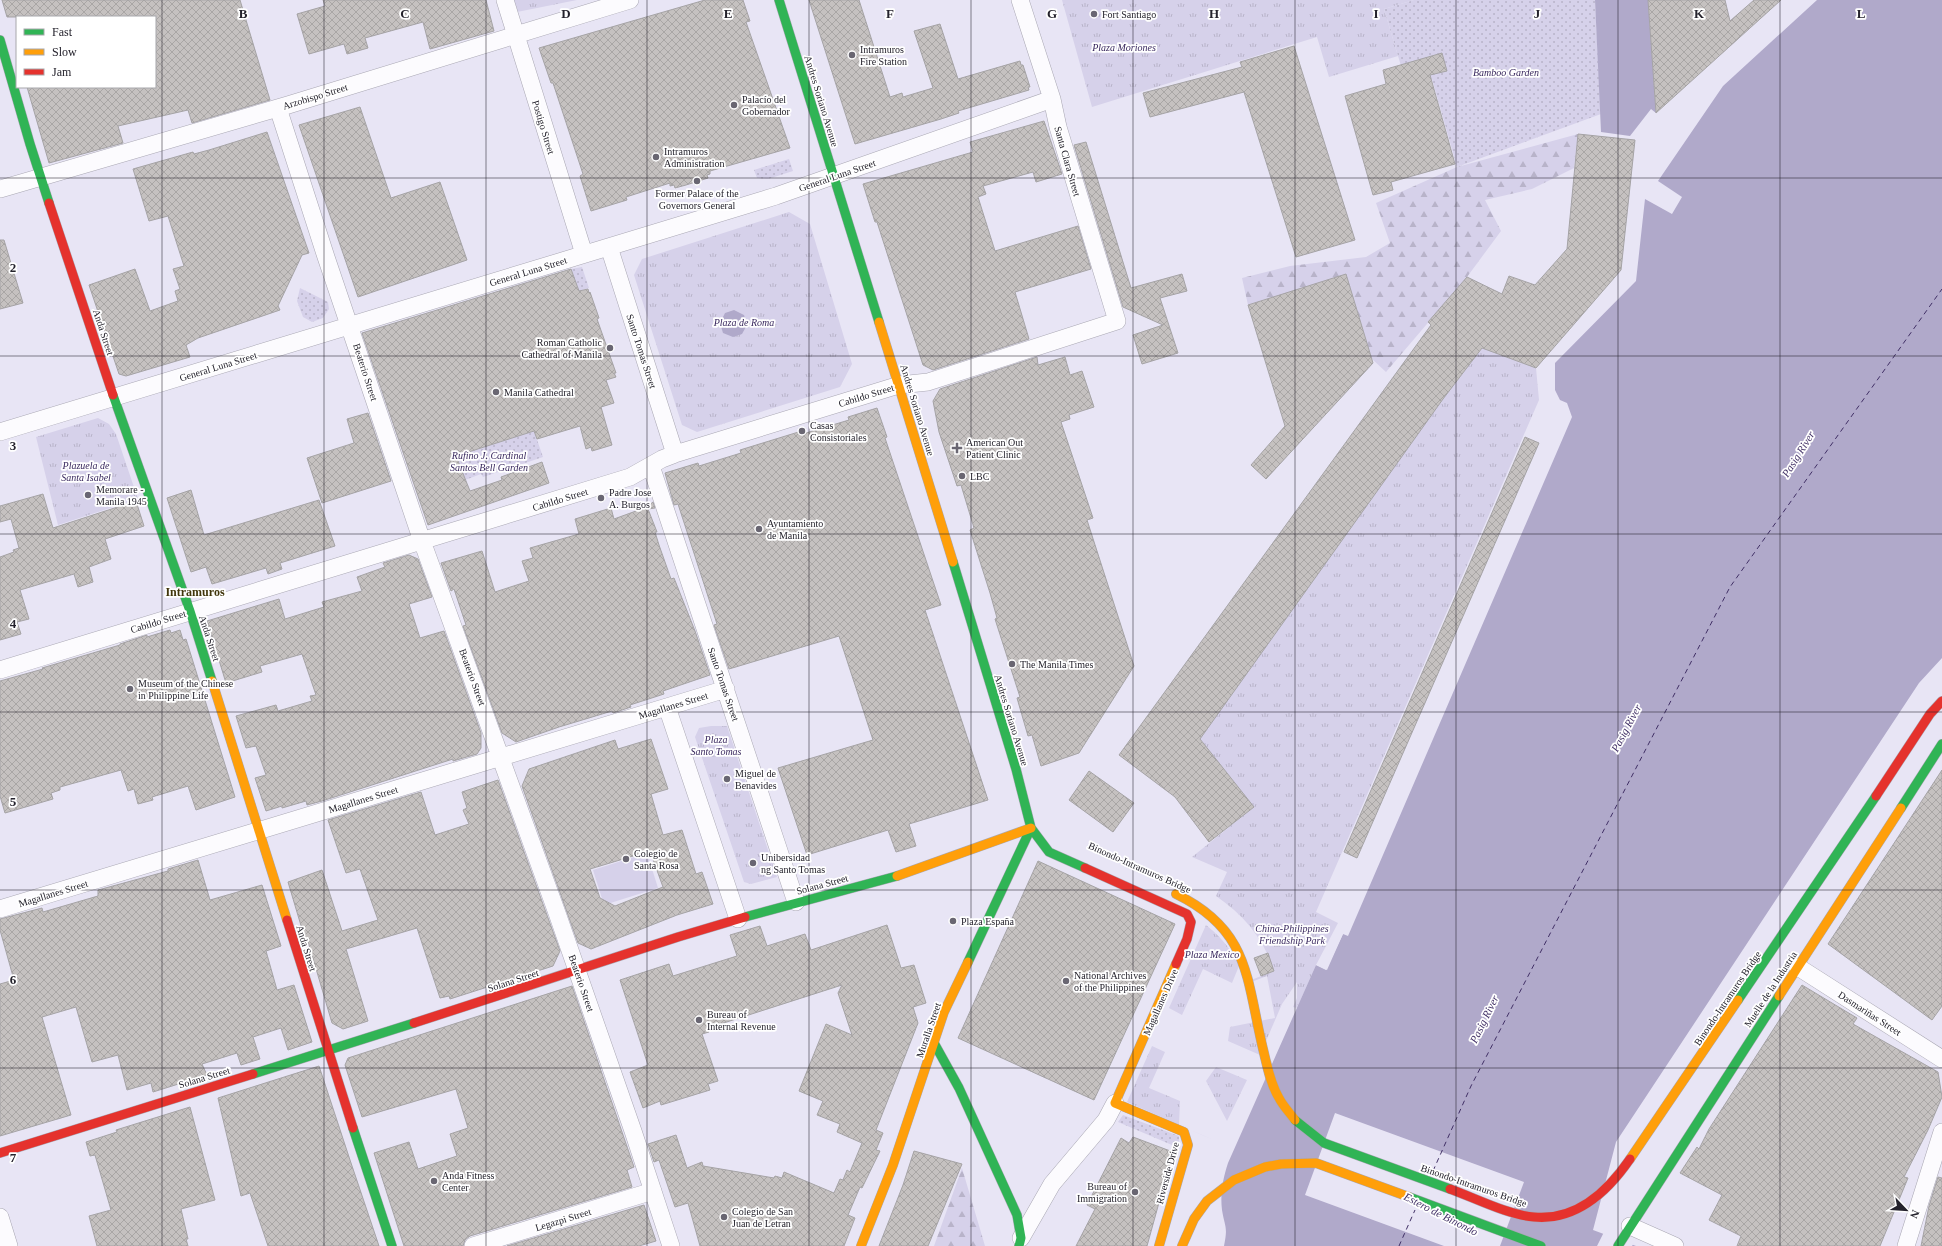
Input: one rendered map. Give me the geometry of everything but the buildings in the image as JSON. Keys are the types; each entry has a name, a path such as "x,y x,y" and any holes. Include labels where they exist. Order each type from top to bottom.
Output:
{"street":[{"name":"Postigo Street","path":"505,0 584,254"},
{"name":"Arzobispo Street","path":"0,189 278,108 630,0"},
{"name":"Andres Soriano Avenue","path":"779,0 899,385 1016,770 1032,828"},
{"name":"Santa Clara Street","path":"1020,0 1052,99 1058,127 1117,321"},
{"name":"Anda Street","path":"0,40 41,176 114,397 190,611 327,1050 392,1246"},
{"name":"General Luna Street","path":"0,432 700,220 834,176 1052,99"},
{"name":"Beaterio Street","path":"278,108 328,263 351,326 422,541 502,757 578,970 671,1246"},
{"name":"Santo Tomas Street","path":"609,247 675,454"},
{"name":"Cabildo Street","path":"0,670 630,477 662,459 675,454 899,385 928,382 1117,321"},
{"name":"Santo Tomas Street","path":"651,466 796,902"},
{"name":"Magallanes Street","path":"0,909 726,689"},
{"name":"Binondo-Intramuros Bridge","path":"1165,888 1203,909 1223,927 1230,938 1240,956 1251,988 1264,1057 1272,1086 1282,1105 1298,1125 1311,1136 1324,1143 1506,1209 1534,1217 1552,1216 1582,1206 1598,1196 1610,1185 1628,1163 1855,828 1930,714 1942,701"},
{"path":"667,707 738,919"},
{"name":"Muelle de la Industria","path":"1619,1245 1942,744"},
{"path":"1032,828 1051,838"},
{"name":"Solana Street","path":"0,1153 578,970 611,958 796,902 907,873 1032,828"},
{"name":"Muralla Street","path":"861,1246 893,1165 944,1012 1032,828"},
{"name":"Magallanes Drive","path":"1020,1242 1052,1184 1102,1126 1115,1103 1190,933 1191,922 1187,914 1049,852 1032,828"},
{"name":"Dasmariñas Street","path":"1798,967 1942,1059"},
{"name":"Magallanes Drive","path":"934,1043 959,1088 1017,1215 1020,1242"},
{"name":"Riverside Drive","path":"1115,1103 1184,1132 1187,1138 1188,1145 1159,1246"},
{"path":"1906,1246 1936,1171 1942,1132"},
{"path":"1182,1246 1195,1217 1207,1201 1224,1187 1241,1177 1267,1166 1295,1162 1316,1164 1541,1246"},
{"name":"Legazpi Street","path":"473,1246 653,1191"},
{"path":"0,1216 9,1246"},
{"path":"1630,1226 1675,1246"}],"green space":[{"path":"514,0 577,0 517,12"},
{"name":"Plaza Moriones","path":"1062,0 1414,0 1384,9 1398,56 1329,77 1317,37 1092,107"},
{"name":"Bamboo Garden","path":"1414,0 1595,0 1601,114 1457,167 1432,79 1407,86 1384,9"},
{"path":"1578,134 1574,168 1532,189 1485,200 1501,231 1467,277 1386,372 1372,359 1346,275 1248,305 1242,278 1290,266 1366,257 1390,243 1376,203 1457,167"},
{"path":"789,159 793,171 768,179 757,178 754,170"},
{"name":"Plaza de Roma","path":"789,212 810,224 852,364 840,387 697,432 682,425 634,275 642,259"},
{"path":"582,267 589,288 579,291 571,269"},
{"path":"300,288 328,302 329,309 323,318 312,322 303,317 297,301"},
{"path":"1482,348 1536,368 1539,400 1316,912 1338,923 1316,965 1297,1008 1293,1007 1297,998 1297,982 1282,1004 1260,1055 1228,1041 1230,1027 1275,1018 1267,976 1246,984 1239,966 1232,983 1203,969 1182,1015 1169,1008 1206,925 1225,943 1235,957 1243,973 1246,982 1274,971 1265,948 1259,938 1235,911 1216,896 1227,872 1192,857 1254,807 1200,739 1443,399"},
{"name":"Plazuela de Santa Isabel","path":"98,418 109,424 116,434 138,499 58,525 36,437"},
{"name":"Rufino J. Cardinal Santos Bell Garden","path":"534,431 543,457 483,477 481,474 465,480 456,456"},
{"name":"Plaza Santo Tomas","path":"727,726 777,877 751,884 744,882 695,737 699,728"},
{"path":"647,853 658,888 604,905 593,870"},
{"path":"1152,1046 1165,1052 1149,1088 1180,1101 1179,1125 1127,1102"},
{"path":"1216,1067 1247,1080 1227,1121 1206,1081"},
{"path":"1123,1115 1179,1136 1179,1148 1118,1122"},
{"path":"962,1168 985,1246 934,1246"}],"water":[{"path":"1595,0 1648,0 1656,113 1651,109 1630,136 1601,132"},
{"path":"1817,0 1942,0 1942,658 1919,683 1616,1142 1593,1230 1636,1246 1224,1246 1226,1227 1221,1198 1223,1180 1228,1163 1316,965 1327,970 1343,934 1348,936 1572,417 1567,403 1560,400 1555,390 1555,363 1636,281 1645,199 1672,214 1682,197 1658,181 1723,86"},
{"path":"734,310 744,315 747,325 742,334 733,337 723,333 720,323 725,313"}],"pier":[{"path":"1341,933 1343,934 1326,970 1316,965 1317,964 1325,968"},
{"path":"1335,1113 1524,1182 1500,1246 1444,1246 1305,1195"},
{"path":"1604,1232 1634,1243 1632,1246 1597,1246"}],"ferry route":[{"path":"1433,1171 1471,1086 1730,587 1942,289"},
{"path":"1399,1246 1415,1210"}],"traffic: fast":[{"path":"779,0 879,322"},
{"path":"0,40 30,144 49,203"},
{"path":"113,395 190,611 212,681"},
{"path":"953,562 1016,769 1031,828 1049,852 1085,868"},
{"path":"1901,808 1942,744"},
{"path":"1738,1000 1876,796"},
{"path":"968,962 1031,828"},
{"path":"745,917 897,876"},
{"path":"1618,1246 1779,996"},
{"path":"253,1074 414,1023"},
{"path":"934,1043 959,1088 1017,1215 1021,1238 1019,1246"},
{"path":"1295,1120 1324,1143 1450,1189"},
{"path":"353,1128 392,1246"},
{"path":"1409,1197 1541,1246"}],"traffic: slow":[{"path":"879,322 953,562"},
{"path":"212,681 287,920"},
{"path":"1779,996 1901,808"},
{"path":"897,876 1031,828"},
{"path":"1176,894 1200,908 1218,923 1232,940 1241,958 1248,978 1267,1068 1271,1080 1281,1101 1295,1120"},
{"path":"861,1246 893,1165 944,1012 968,962"},
{"path":"1159,1246 1188,1145 1184,1132 1115,1103 1176,964"},
{"path":"1630,1159 1738,1000"},
{"path":"1182,1246 1194,1219 1207,1201 1234,1180 1265,1167 1281,1164 1316,1163 1409,1197"}],"traffic: jam":[{"path":"49,203 113,395"},
{"path":"1876,796 1930,714 1942,701"},
{"path":"1085,868 1187,914 1191,922 1187,939 1176,964"},
{"path":"414,1023 678,937 745,917"},
{"path":"287,920 353,1128"},
{"path":"0,1153 253,1074"},
{"path":"1450,1189 1513,1213 1524,1216 1549,1217 1564,1214 1590,1202 1612,1182 1630,1159"}],"place":[{"name":"Fort Santiago","path":"1094,14"},
{"name":"Intramuros Fire Station","path":"852,55"},
{"name":"Palacío del Gobernador","path":"734,105"},
{"name":"Intramuros Administration","path":"656,157"},
{"name":"Former Palace of the Governors General","path":"697,181"},
{"name":"Roman Catholic Cathedral of Manila","path":"610,348"},
{"name":"Manila Cathedral","path":"496,392"},
{"name":"Casas Consistoriales","path":"802,431"},
{"name":"American Out Patient Clinic","path":"957,448"},
{"name":"LBC","path":"962,476"},
{"name":"Memorare - Manila 1945","path":"88,495"},
{"name":"Padre Jose A. Burgos","path":"601,498"},
{"name":"Ayuntamiento de Manila","path":"759,529"},
{"name":"The Manila Times","path":"1012,664"},
{"name":"Museum of the Chinese in Philippine Life","path":"130,689"},
{"name":"Miguel de Benavides","path":"727,779"},
{"name":"Colegio de Santa Rosa","path":"626,859"},
{"name":"Unibersidad ng Santo Tomas","path":"753,863"},
{"name":"Plaza España","path":"953,921"},
{"name":"National Archives of the Philippines","path":"1066,981"},
{"name":"Bureau of Internal Revenue","path":"699,1020"},
{"name":"Anda Fitness Center","path":"434,1181"},
{"name":"Bureau of Immigration","path":"1135,1192"},
{"name":"Colegio de San Juan de Letran","path":"724,1217"}],"district":[{"name":"Intramuros","path":"195,592"}],"water label":[{"name":"Pasig River","path":"1798,454"},
{"name":"Pasig River","path":"1626,728"},
{"name":"Pasig River","path":"1484,1019"},
{"name":"Estero de Binondo","path":"1441,1214"}],"park label":[{"name":"China-Philippines Friendship Park","path":"1292,934"},
{"name":"Plaza Mexico","path":"1212,954"}]}
